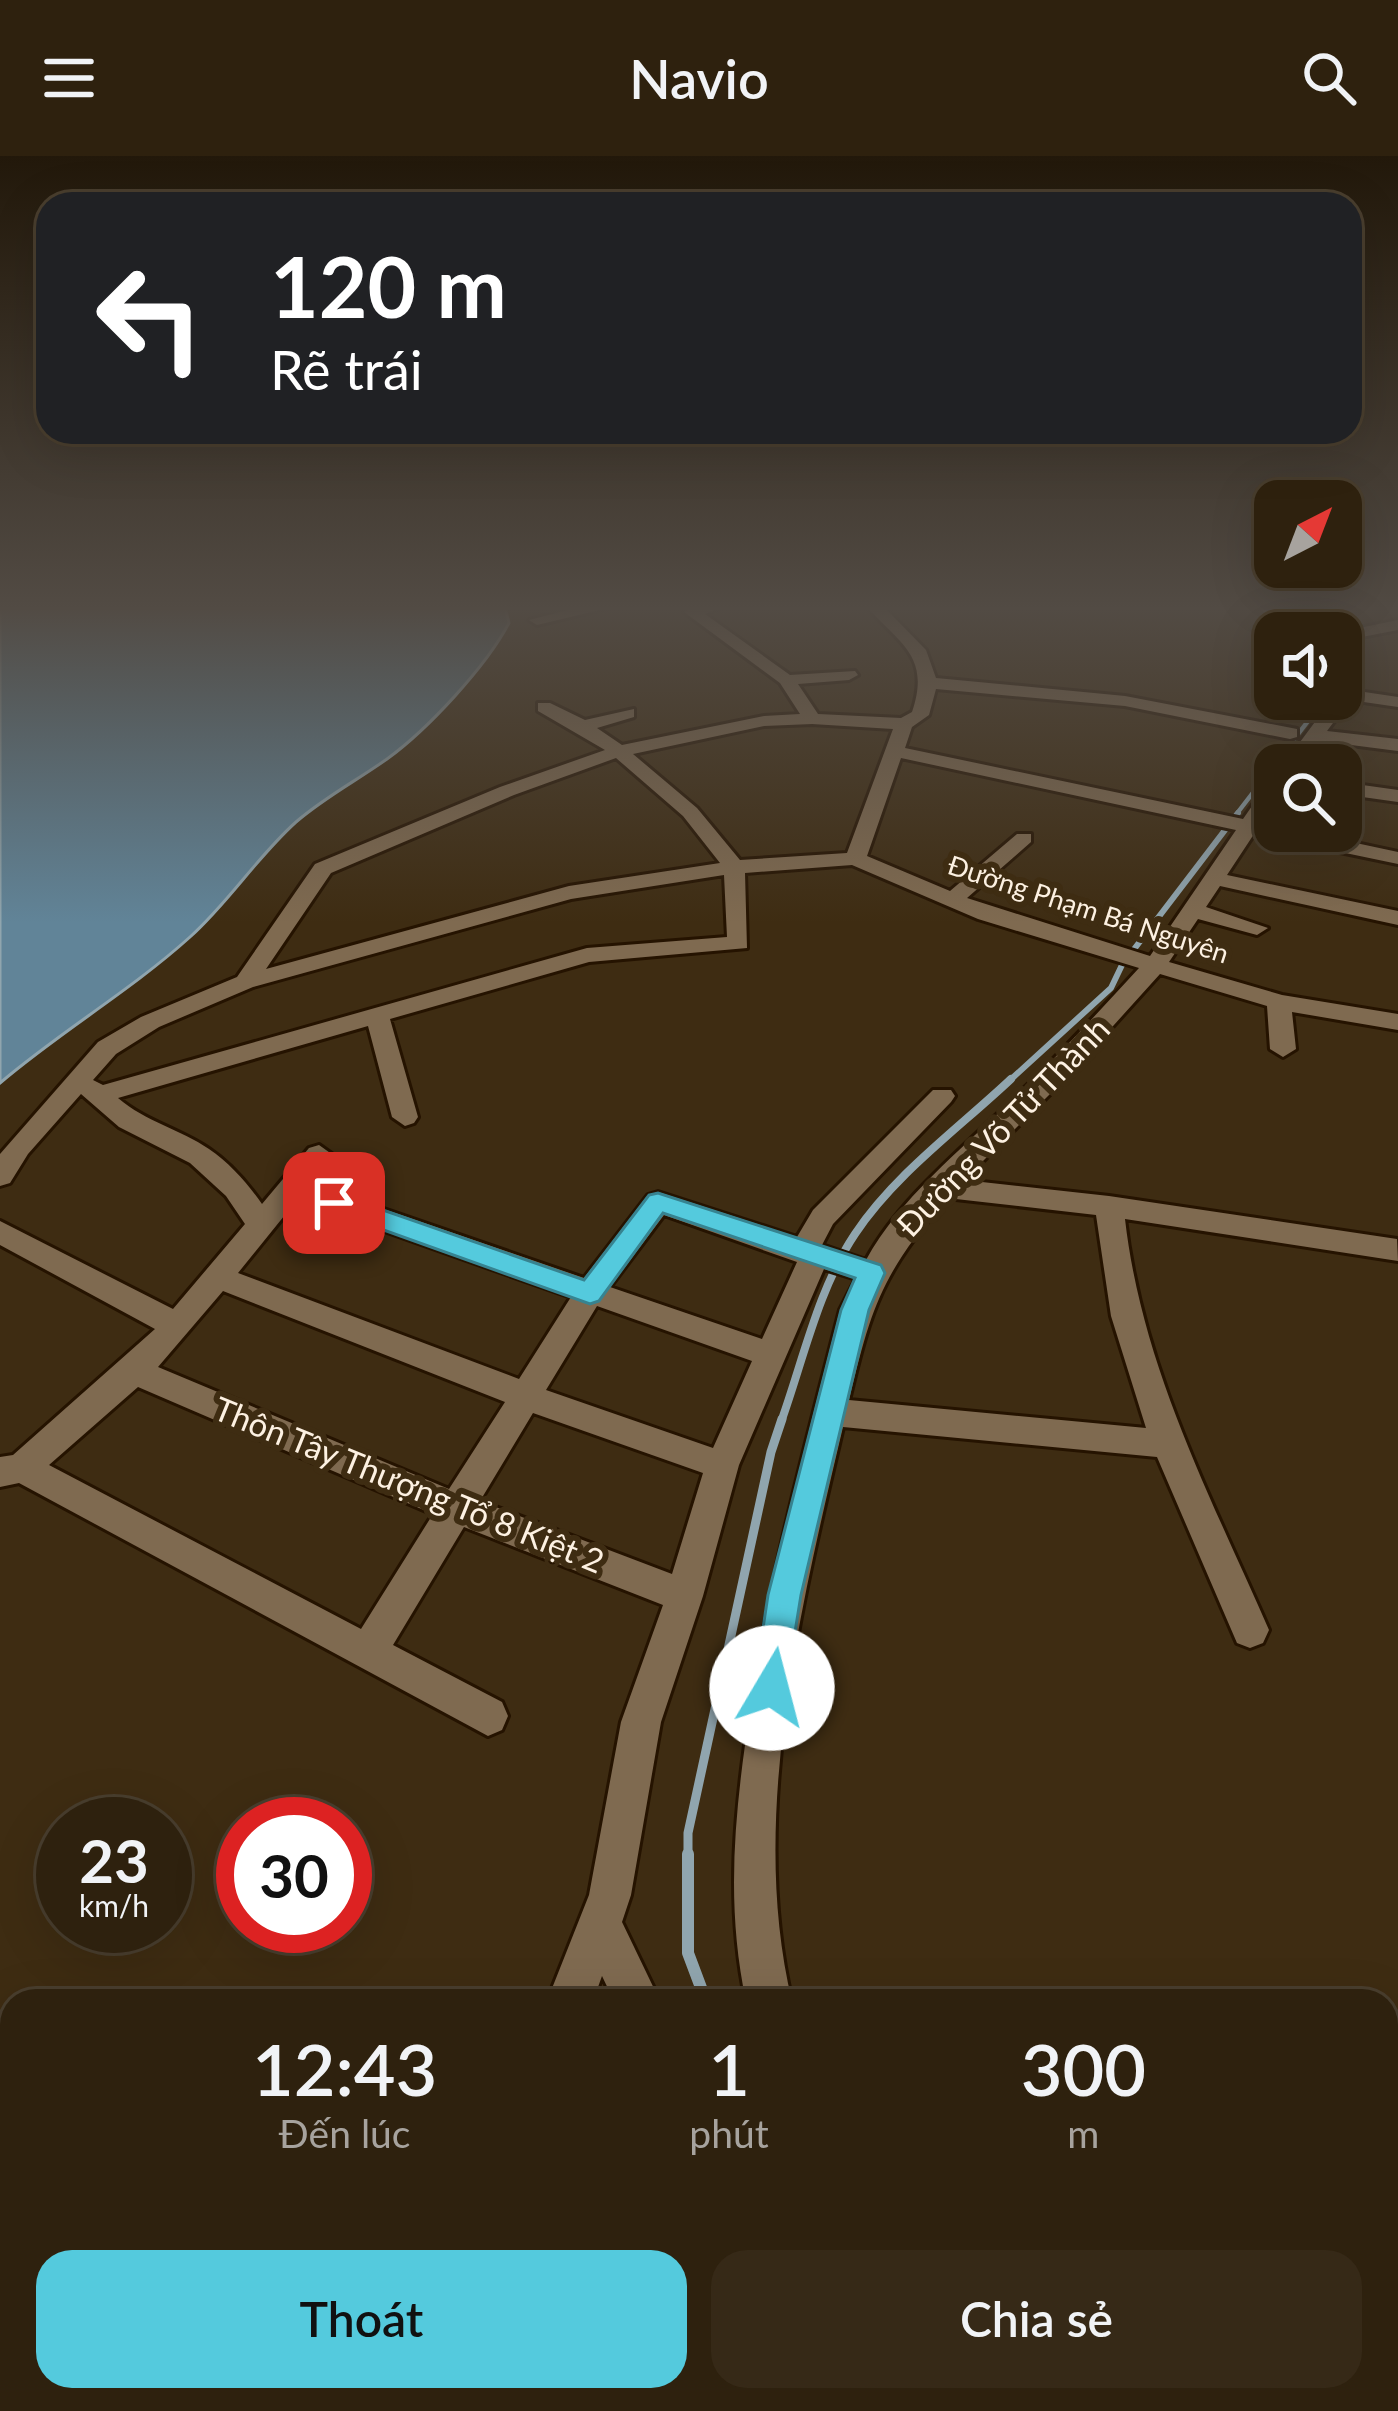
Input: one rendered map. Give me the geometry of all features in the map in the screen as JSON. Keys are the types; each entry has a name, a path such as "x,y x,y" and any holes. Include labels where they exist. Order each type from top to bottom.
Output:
{"street":[{"path":"89,1087 587,955 739,943 734,867 690,812 619,751 555,712"},
{"path":"807,712 812,719"},
{"path":"245,982 323,869 507,791 619,751 764,721 904,724 921,712"},
{"path":"1183,712 1290,733"},
{"path":"584,726 628,713"},
{"path":"1310,744 1326,720"},
{"path":"0,1176 18,1148 89,1087 107,1048 131,1031 245,982 569,893 734,867 855,859 904,724"},
{"path":"1317,735 1398,745"},
{"path":"894,751 1398,858"},
{"path":"1362,791 1398,796"},
{"name":"Đường Võ Tử Thành","path":"766,1989 757,1949 753,1827 784,1595 855,1310 834,1262 940,1187 1058,1071 1195,911 1235,824 1254,806"},
{"path":"952,900 1024,838"},
{"name":"Đường Phạm Bá Nguyên","path":"855,859 952,900 1279,1002 1398,1022"},
{"path":"1213,878 1398,918"},
{"path":"1195,911 1257,928"},
{"path":"1279,1002 1283,1048"},
{"path":"376,1012 406,1117"},
{"path":"89,1087 128,1121 200,1156 236,1189 261,1225"},
{"path":"575,1989 610,1894 641,1722 685,1596 722,1465 768,1354 834,1262 823,1217 942,1096"},
{"path":"320,1155 134,1371 11,1470 488,1716"},
{"path":"940,1187 1109,1206 1398,1252"},
{"path":"292,1188 768,1354"},
{"path":"368,1652 590,1293 658,1202 834,1262"},
{"path":"1109,1206 1112,1268 1168,1444 1250,1630"},
{"path":"0,1232 177,1326"},
{"path":"218,1277 616,1431 722,1465"},
{"name":"Thôn Tây Thượng Tổ 8 Kiệt 2","path":"134,1371 454,1507 685,1596"},
{"path":"829,1412 1168,1444"},
{"path":"600,1924 631,1989"}],"water":[{"path":"0,712 439,712 387,759 296,822 167,957 0,1083"}],"waterway":[{"path":"1235,816 1309,720"},
{"path":"1008,1082 1111,988 1122,965 1238,813"},
{"path":"702,1989 688,1953 688,1833 771,1452 821,1302 842,1255 871,1212 1011,1079"}],"route":[{"path":"334,1203 590,1293 658,1202 871,1273 855,1310 784,1595 772,1688"}]}
